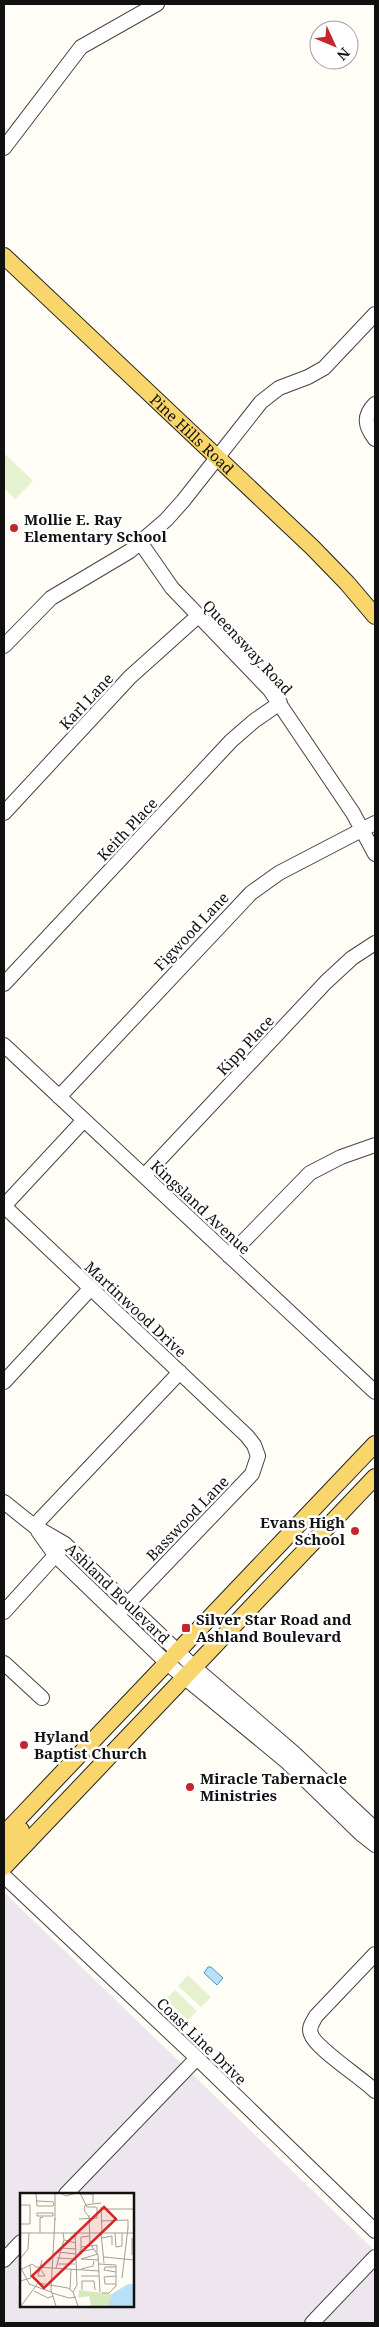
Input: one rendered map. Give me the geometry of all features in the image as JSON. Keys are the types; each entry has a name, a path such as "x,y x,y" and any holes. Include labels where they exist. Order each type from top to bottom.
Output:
{"main road":[{"name":"Pine Hills Road","path":"4,256 312,547 347,583 375,616"},
{"path":"4,1834 375,1444"},
{"path":"4,1868 375,1477"},
{"path":"4,1849 95,1753 102,1731"}],"street":[{"path":"4,148 81,47 156,4"},
{"path":"4,646 51,598 140,542 174,512 262,402 279,388 308,377 324,368 375,314"},
{"path":"375,404 366,418 367,428 375,439"},
{"name":"Queensway Road","path":"140,542 165,580 262,680 280,703 362,830 375,854"},
{"name":"Karl Lane","path":"4,813 130,677 198,616"},
{"name":"Keith Place","path":"4,984 231,741 280,703"},
{"name":"Figwood Lane","path":"59,1096 251,893 279,873 375,823"},
{"name":"Kipp Place","path":"144,1176 326,982 352,958 375,943"},
{"name":"Kingsland Avenue","path":"4,1046 375,1392"},
{"path":"4,1206 84,1120"},
{"path":"229,1256 310,1173 341,1157 375,1145"},
{"name":"Martinwood Drive","path":"4,1206 247,1436"},
{"path":"4,1382 90,1289"},
{"path":"34,1526 180,1372"},
{"name":"Basswood Lane","path":"117,1615 252,1474 258,1456 254,1445 247,1436"},
{"name":"Ashland Boulevard","path":"4,1502 34,1526 65,1544 128,1604 172,1658"},
{"name":"Ashland Boulevard","path":"34,1526 55,1555 117,1615 189,1673"},
{"path":"4,1612 65,1544"},
{"path":"4,1663 42,1698"},
{"path":"189,1673 294,1753 375,1829"},
{"path":"189,1673 375,1845"},
{"name":"Coast Line Drive","path":"4,1876 197,2058 375,2231"},
{"path":"375,1954 316,2016 310,2025 311,2034 319,2045 375,2091"},
{"path":"67,2193 197,2058"},
{"path":"4,2260 20,2243"},
{"path":"312,2323 375,2257"}],"shaded area":[{"path":"4,1892 375,2251 375,2323 4,2323"}],"green space":[{"path":"4,453 33,481 15,499 4,488"},
{"path":"188,1975 211,1997 201,2007 178,1986"},
{"path":"175,1990 197,2011 188,2020 166,1999"}],"water":[{"path":"208,1967 211,1967 223,1978 217,1985 204,1973"}],"place":[{"name":"Mollie E. Ray Elementary School","path":"14,528"},
{"name":"Evans High School","path":"355,1531"},
{"name":"Silver Star Road and Ashland Boulevard","path":"186,1628"},
{"name":"Hyland Baptist Church","path":"24,1745"},
{"name":"Miracle Tabernacle Ministries","path":"190,1787"}]}
